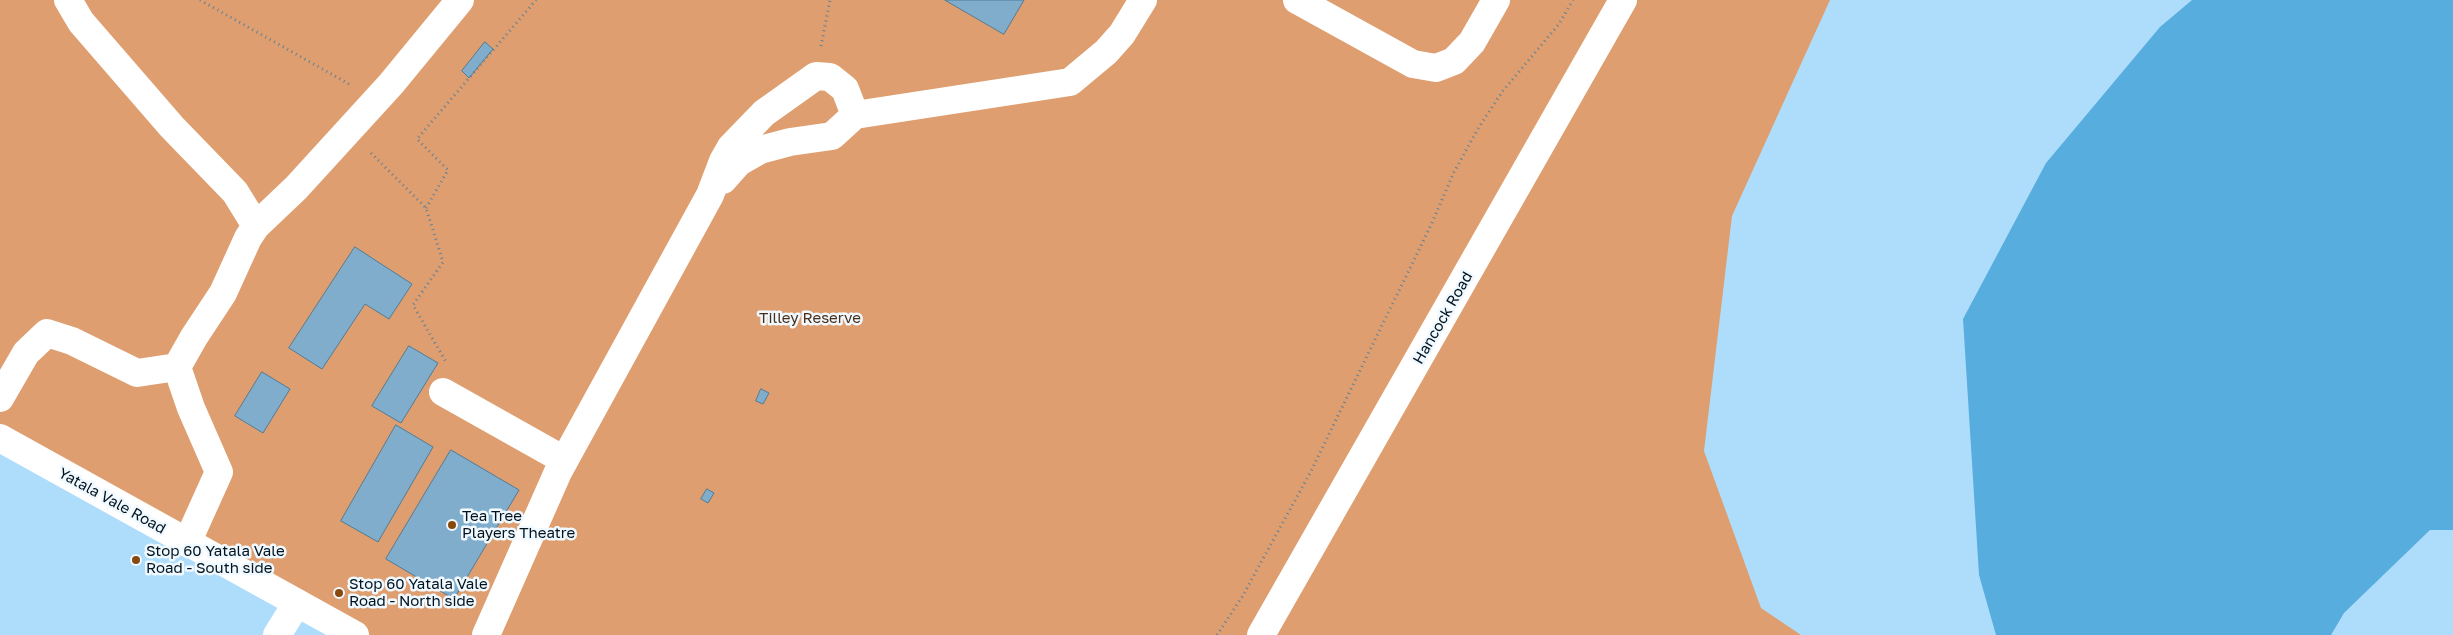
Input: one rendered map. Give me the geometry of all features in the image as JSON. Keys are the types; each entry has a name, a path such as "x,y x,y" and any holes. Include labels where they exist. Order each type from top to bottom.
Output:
{"main road":[{"path":"68,0 81,22 172,127 235,192 256,226"},
{"path":"187,543 219,472 191,408 177,367 194,337 223,294 248,238 256,226 296,188 375,99 391,84 460,0"},
{"path":"710,195 739,162 760,150 790,142 832,136 855,115 1070,82 1106,52 1122,34 1143,0"},
{"path":"1297,0 1413,64 1436,68 1454,61 1472,42 1496,0"},
{"name":"Hancock Road","path":"1261,635 1623,0"},
{"path":"486,635 564,460 710,195 723,161 732,147 764,113 816,76 830,77 845,90 855,115"},
{"path":"0,398 26,353 47,333 72,341 137,372 177,367"},
{"path":"443,392 564,460"},
{"name":"Yatala Vale Road","path":"0,438 355,635"},
{"path":"277,635 297,603"}],"path":[{"path":"200,0 375,99"},
{"path":"426,208 448,170 417,139 536,0"},
{"path":"816,76 830,0"},
{"path":"1217,635 1242,596 1310,473 1431,225 1454,172 1479,126 1502,92 1559,24 1573,0"},
{"path":"348,129 426,208 443,262 413,305 446,360 443,392"}],"green space":[{"name":"Tilley Reserve","path":"0,0 1830,0 1732,216 1704,451 1761,608 1801,635 354,635 0,438"}],"water":[{"path":"2192,0 2453,0 2453,530 2430,530 2344,613 2331,635 1996,635 1979,575 1963,319 2046,163 2160,27"}],"building":[{"path":"945,0 1024,0 1004,34"},
{"path":"485,42 493,49 469,78 462,71"},
{"path":"355,247 412,284 389,319 365,304 322,369 289,348"},
{"path":"409,346 438,363 401,423 372,406"},
{"path":"262,372 290,389 263,433 235,416"},
{"path":"761,389 769,393 763,404 756,401"},
{"path":"396,425 433,447 378,542 341,521"},
{"name":"Tea Tree Players Theatre","path":"451,450 519,490 454,599 386,559"},
{"path":"707,489 714,493 708,503 701,499"}],"place":[{"name":"Tea Tree Players Theatre","path":"452,525"},
{"name":"Stop 60 Yatala Vale Road - South side","path":"136,560"},
{"name":"Stop 60 Yatala Vale Road - North side","path":"339,593"}]}
